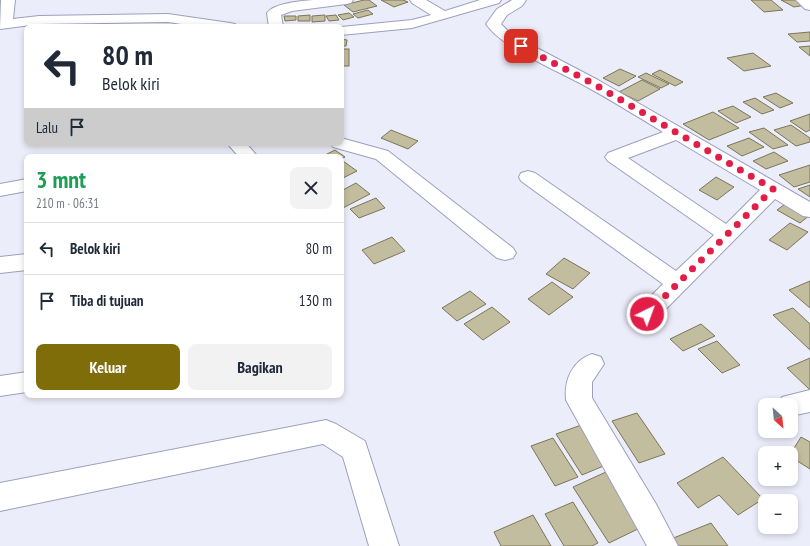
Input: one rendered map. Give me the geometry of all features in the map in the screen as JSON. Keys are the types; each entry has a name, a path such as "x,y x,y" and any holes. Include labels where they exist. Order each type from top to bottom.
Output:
{"street":[{"path":"8,0 3,25 39,20 138,22 168,18 209,24"},
{"path":"276,24 274,13 289,7 346,0"},
{"path":"417,0 443,16"},
{"path":"344,31 412,24 443,16 491,0"},
{"path":"519,0 517,3 502,12 493,24 507,38 592,83 810,210"},
{"path":"803,0 810,6"},
{"path":"678,133 614,157 727,234"},
{"path":"344,144 382,155 504,253"},
{"path":"239,146 245,154"},
{"path":"528,177 677,283"},
{"path":"0,190 24,186"},
{"path":"647,314 773,189"},
{"path":"0,265 24,262"},
{"path":"592,364 577,385 578,400 646,514 663,546"},
{"path":"0,386 24,382"},
{"path":"798,404 810,401"},
{"path":"0,498 326,432 355,450 384,546"}],"building":[{"path":"369,0 377,6 353,12 344,5"},
{"path":"381,0 403,0 408,2 394,7"},
{"path":"751,0 771,0 783,10 764,12"},
{"path":"781,0 797,0 806,5 794,7"},
{"path":"368,10 373,14 358,18 353,14"},
{"path":"349,13 354,17 343,20 338,15"},
{"path":"310,15 310,21 298,21 298,16"},
{"path":"325,15 325,21 312,22 312,16"},
{"path":"336,15 339,20 329,21 326,16"},
{"path":"284,16 296,16 296,20 285,21"},
{"path":"810,32 810,41 797,42 788,34"},
{"path":"344,40 347,40 346,46 344,46"},
{"path":"810,46 810,56 799,47"},
{"path":"344,49 349,49 349,66 344,66"},
{"path":"753,53 771,66 744,71 727,58"},
{"path":"620,69 636,76 619,86 603,78"},
{"path":"660,70 683,82 675,86 652,74"},
{"path":"646,73 669,84 661,88 638,77"},
{"path":"642,80 660,89 638,101 619,92"},
{"path":"776,93 793,103 780,108 763,97"},
{"path":"755,98 774,110 762,114 743,102"},
{"path":"733,106 751,117 736,123 718,111"},
{"path":"713,112 739,128 709,140 683,124"},
{"path":"810,114 810,130 806,132 790,121"},
{"path":"791,125 810,138 810,142 796,146 774,130"},
{"path":"764,128 788,145 773,149 749,132"},
{"path":"391,130 418,141 408,149 381,138"},
{"path":"749,138 764,147 742,156 727,146"},
{"path":"335,150 341,154 327,154"},
{"path":"774,152 788,161 766,169 753,161"},
{"path":"344,162 357,171 344,178"},
{"path":"810,165 810,182 794,187 779,175"},
{"path":"716,177 734,187 717,200 699,190"},
{"path":"356,183 370,194 344,207 344,189"},
{"path":"810,185 810,197 798,189"},
{"path":"376,198 385,208 359,218 350,209"},
{"path":"788,202 810,215 800,223 777,210"},
{"path":"790,223 808,232 787,250 769,240"},
{"path":"392,237 405,251 374,264 362,250"},
{"path":"564,258 590,273 573,289 546,274"},
{"path":"810,281 810,308 789,290"},
{"path":"552,282 573,297 549,315 528,299"},
{"path":"470,291 486,304 457,321 442,308"},
{"path":"492,307 510,322 483,340 464,324"},
{"path":"793,308 810,324 810,350 773,315"},
{"path":"701,324 715,336 683,351 670,339"},
{"path":"717,341 740,365 722,373 698,349"},
{"path":"810,358 810,390 787,368"},
{"path":"637,413 665,454 639,463 612,421"},
{"path":"587,423 613,462 582,475 556,434"},
{"path":"801,437 810,442 810,469 798,461 798,446 795,446"},
{"path":"553,438 578,477 555,486 531,446"},
{"path":"723,457 758,494 758,502 738,515 719,495 698,508 677,483"},
{"path":"606,472 644,526 609,543 573,487"},
{"path":"573,502 598,543 592,546 564,546 545,514"},
{"path":"533,515 551,546 501,546 494,532"},
{"path":"711,523 728,546 676,546 671,539"}],"route":[{"path":"521,46 592,83 773,189 647,314"}]}
